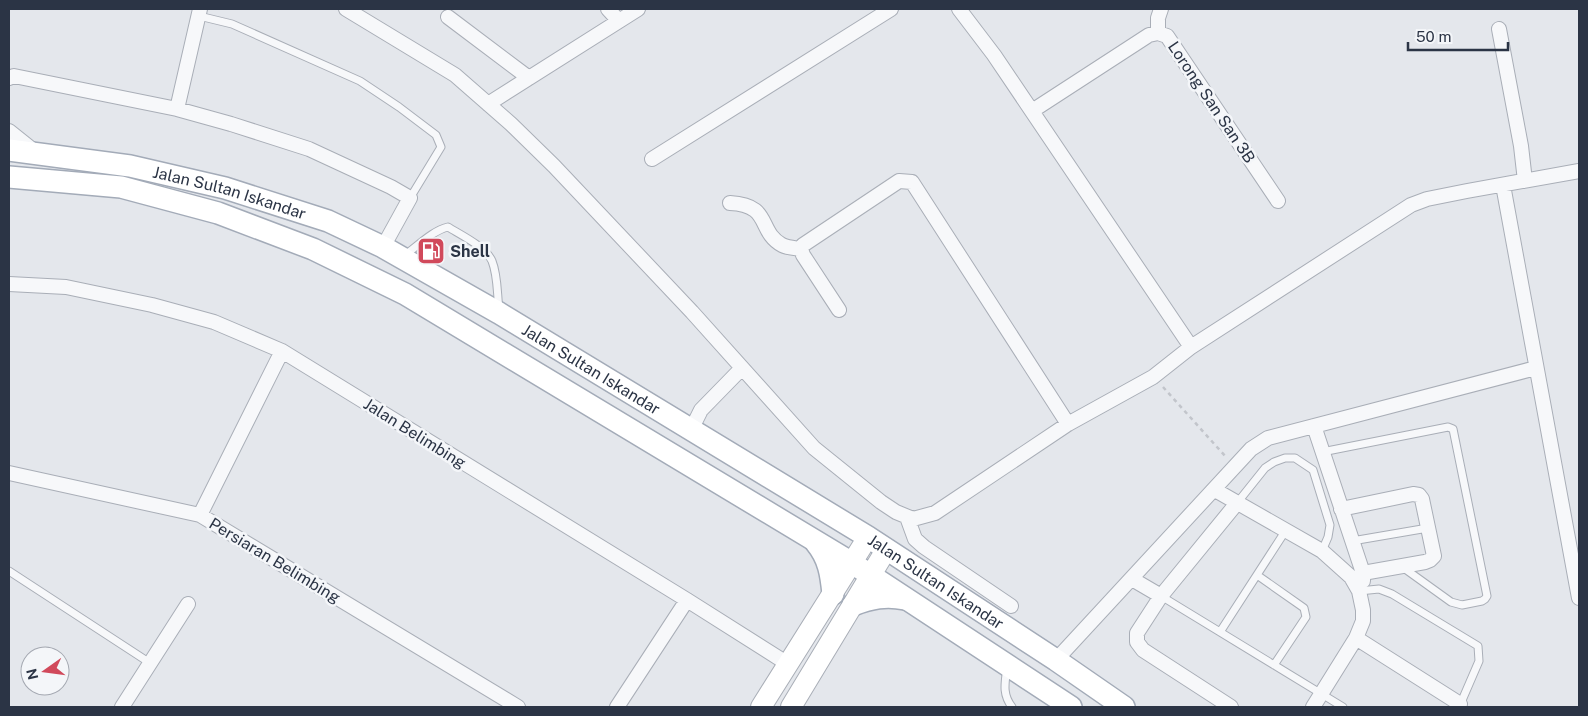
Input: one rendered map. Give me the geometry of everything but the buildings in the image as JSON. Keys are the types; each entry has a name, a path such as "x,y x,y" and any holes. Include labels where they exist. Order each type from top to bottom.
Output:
{"main road":[{"name":"Jalan Sultan Iskandar","path":"9,150 130,166 225,188 328,221 383,246 499,313 868,537 1056,660 1124,707"},
{"name":"Jalan Sultan Iskandar","path":"9,177 121,186 218,213 313,249 406,294 852,563 1069,707"},
{"path":"814,540 823,551 829,564 833,594"},
{"path":"853,605 867,599 881,597 896,597 910,600"}],"street":[{"path":"346,9 455,75 488,104 554,166 692,312 814,448 881,502 907,517 919,518 935,513 1068,424 1153,377 1191,347 1411,206 1427,199 1579,171"},
{"path":"608,9 619,21"},
{"path":"488,104 638,9"},
{"path":"652,159 891,9"},
{"path":"959,9 994,55 1191,347"},
{"path":"1158,33 1158,18 1161,9"},
{"path":"177,110 199,12"},
{"path":"448,17 529,78"},
{"path":"1499,29 1521,146 1525,181"},
{"name":"Lorong San San 3B","path":"1032,111 1149,35 1158,33 1168,36 1278,201"},
{"path":"9,78 14,76 177,110 309,148 410,198 383,246"},
{"path":"9,131 37,153"},
{"path":"839,310 803,255 803,245 899,181 912,182 1068,424"},
{"path":"1503,185 1579,598"},
{"path":"730,203 748,205 755,209 774,238 781,244 802,249"},
{"name":"Jalan Belimbing","path":"9,284 66,287 152,305 214,322 282,352 788,664"},
{"path":"200,515 282,352"},
{"path":"691,430 701,410 742,368"},
{"path":"1056,660 1251,449 1268,438 1536,368"},
{"path":"1314,426 1363,573 1363,583 1359,591"},
{"name":"Persiaran Belimbing","path":"9,473 200,515 518,707"},
{"path":"1215,490 1322,551 1351,577 1359,591 1363,610 1362,621 1356,638 1313,707"},
{"path":"1341,509 1413,494 1418,495 1422,499 1434,556 1425,562 1363,573"},
{"path":"1231,707 1143,650 1137,642 1137,633 1161,596 1236,502"},
{"path":"907,517 915,539 924,547 1011,606"},
{"path":"762,707 868,537"},
{"path":"791,707 886,550"},
{"path":"1132,579 1161,596"},
{"path":"617,707 687,600"},
{"path":"122,707 188,604"},
{"path":"1356,638 1459,706"}],"lane":[{"path":"199,12 232,24 360,81 399,107 436,136 441,147 410,198"},
{"path":"403,257 432,234 448,227 487,252 492,260 495,271 499,313"},
{"path":"1322,452 1448,426 1453,429 1487,596 1482,601 1457,604 1451,602 1401,566"},
{"path":"1236,502 1265,468 1279,460 1295,458 1313,470 1330,525 1328,537 1322,551"},
{"path":"1352,541 1428,528"},
{"path":"1220,632 1286,530"},
{"path":"9,571 151,663"},
{"path":"1258,575 1304,608 1306,612 1306,617 1274,665"},
{"path":"1359,591 1378,589 1392,594 1478,646 1479,661 1459,706"},
{"path":"1161,596 1343,707"},
{"path":"1008,665 1004,690 1007,701 1012,707"}],"path":[{"path":"1153,377 1235,467"}],"place":[{"name":"Shell","path":"431,251"}]}
